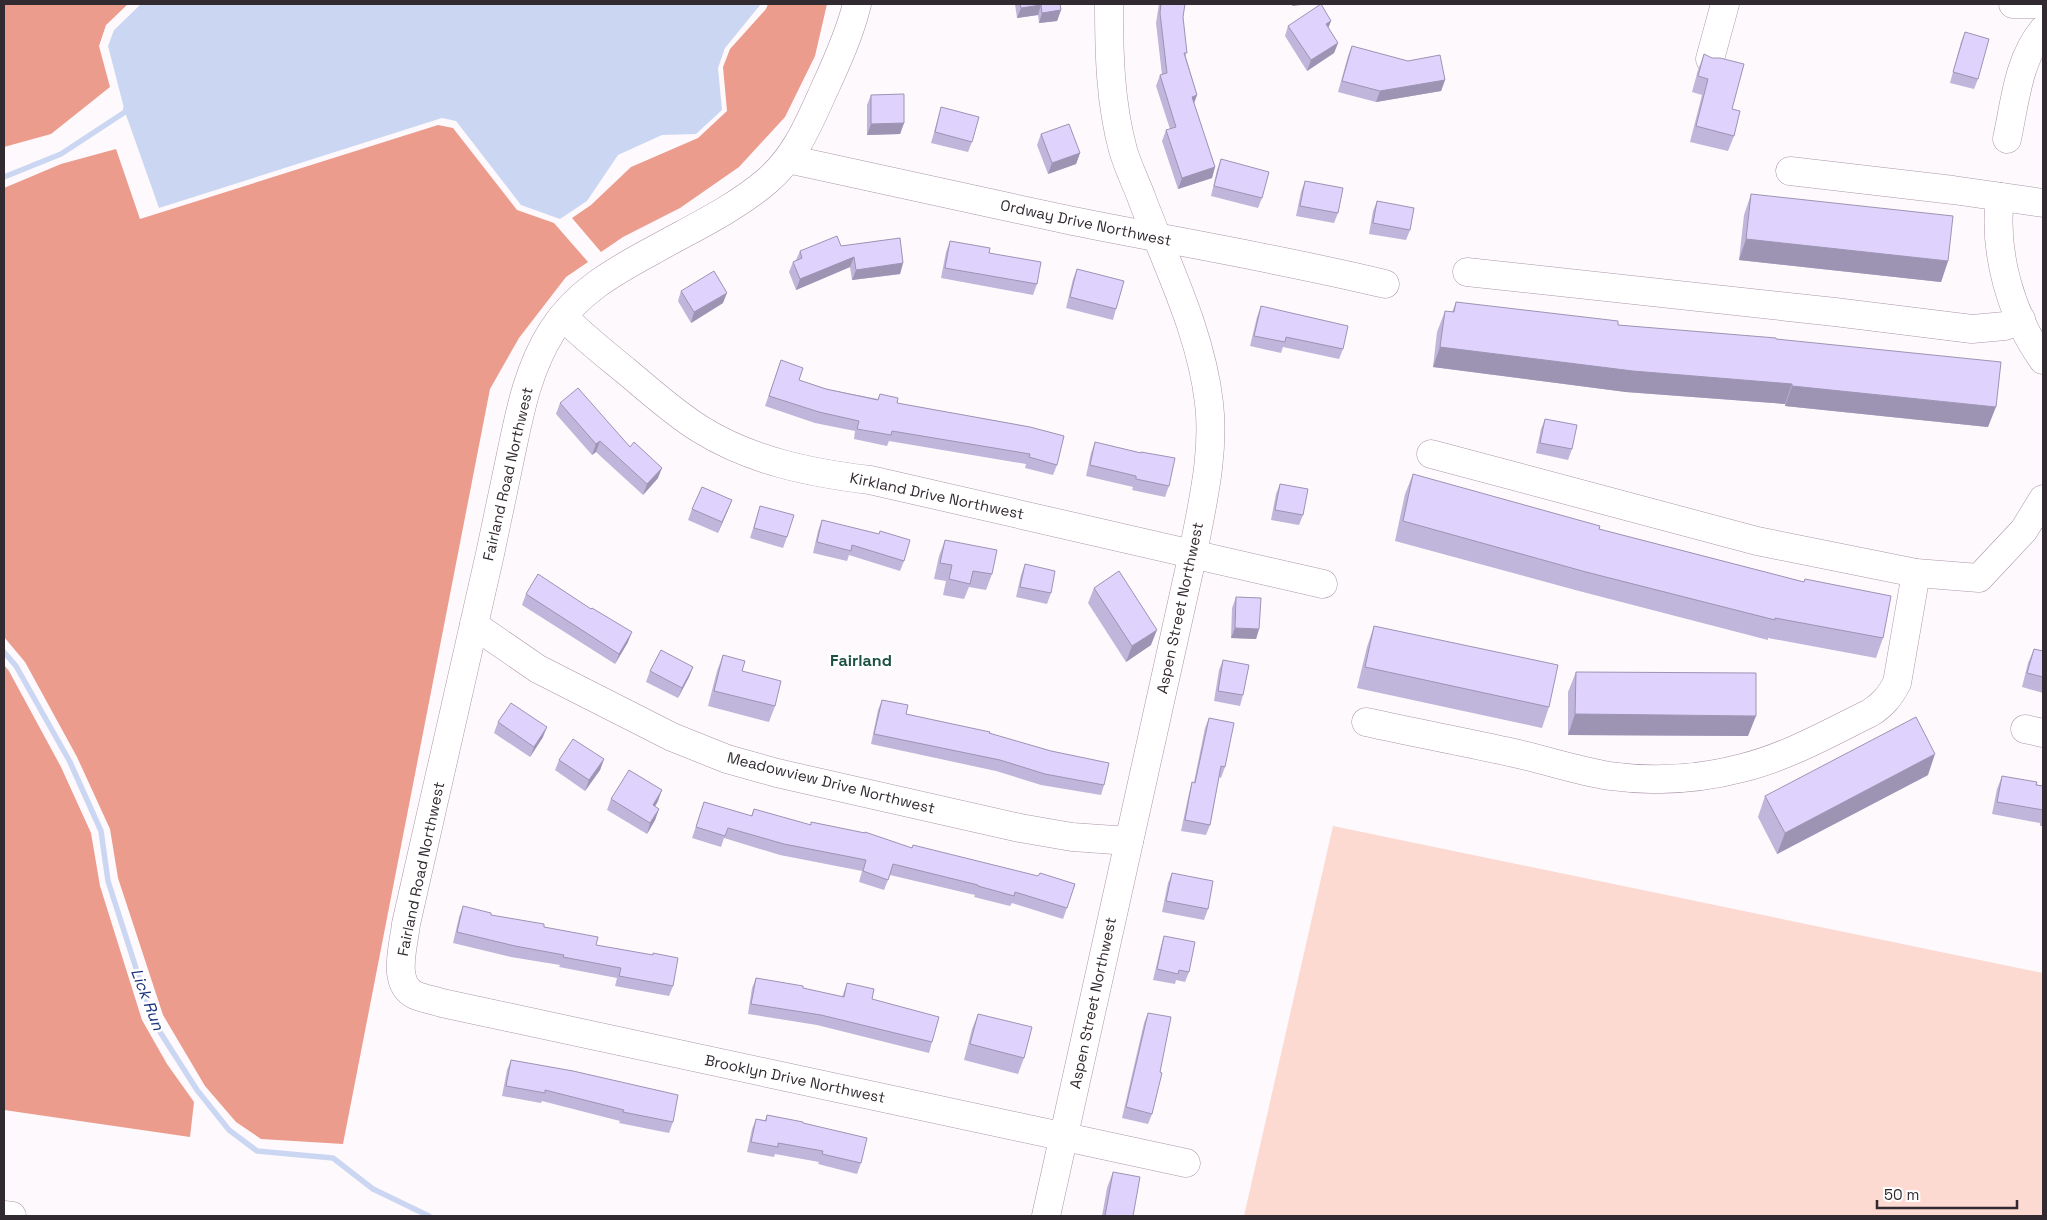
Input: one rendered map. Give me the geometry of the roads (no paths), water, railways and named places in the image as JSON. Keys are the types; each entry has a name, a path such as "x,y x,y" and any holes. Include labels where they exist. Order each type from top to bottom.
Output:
{"main road":[{"name":"Fairland Road Northwest","path":"406,988 401,969 406,924 474,625 524,392 538,355 552,330 582,295 604,278 704,223 748,196 768,180 788,159 802,137 838,60 857,4"},
{"name":"Aspen Street Northwest","path":"1046,1216 1192,553 1201,509 1211,435 1205,375 1195,338 1123,151 1115,115 1109,51 1109,4"},
{"path":"1710,59 1725,4"},
{"path":"2013,4 2041,4"},
{"path":"2007,139 2024,62 2029,49 2043,30"},
{"name":"Ordway Drive Northwest","path":"788,159 1156,237 1299,264 1385,284"},
{"path":"1790,171 2043,203"},
{"path":"2000,197 1998,214 2000,248 2007,281 2031,330 2043,360"},
{"path":"1467,272 1835,312 1972,329 2004,326 2031,330"},
{"name":"Kirkland Drive Northwest","path":"563,316 670,408 701,430 735,447 775,462 826,474 870,480 1323,584"},
{"path":"1431,454 1757,541 1916,573 1979,578 2024,530 2043,499"},
{"path":"1366,722 1622,777 1666,778 1742,768 1775,758 1881,706 1889,697 1896,683 1916,573"},
{"name":"Meadowview Drive Northwest","path":"474,625 538,669 672,737 727,759 777,773 1020,828 1072,837 1129,841"},
{"name":"Brooklyn Drive Northwest","path":"406,988 414,994 442,1003 1186,1163"},
{"path":"4,1215 12,1216"}],"water":[{"path":"141,4 761,4 725,48 718,68 722,110 696,134 662,135 618,155 587,201 560,219 521,205 456,121 442,118 159,208 125,112 108,46 114,30"}],"waterway":[{"path":"4,177 61,154 125,112 127,105"},
{"name":"Lick Run","path":"4,652 16,666 70,762 101,831 108,881 153,1021 197,1090 229,1130 257,1151 333,1158 373,1189 429,1216"}],"district":[{"name":"Fairland","path":"861,660"}]}
